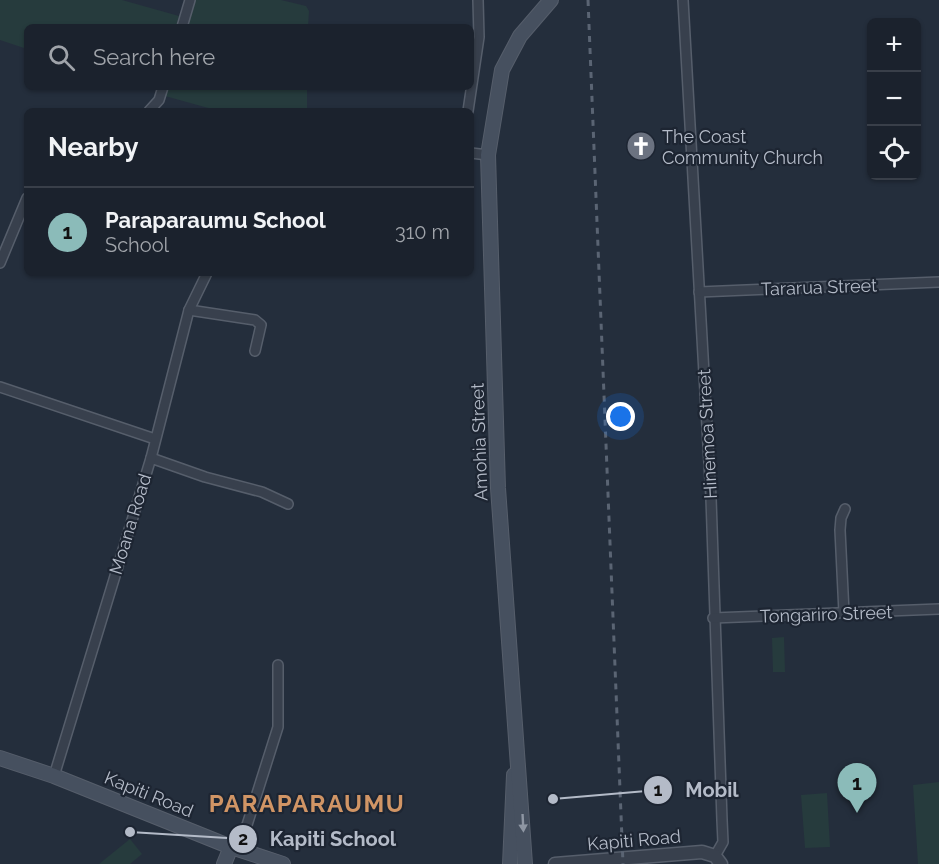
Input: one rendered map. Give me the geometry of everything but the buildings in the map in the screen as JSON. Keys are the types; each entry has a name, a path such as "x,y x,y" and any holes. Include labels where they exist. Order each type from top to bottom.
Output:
{"main road":[{"name":"Amohia Street","path":"525,864 498,488 488,155 502,70 520,36 550,0"},
{"name":"Amohia Street","path":"510,864 511,798 518,744"},
{"name":"Kapiti Road","path":"0,758 54,776 231,846 283,864"},
{"path":"224,864 231,846"}],"street":[{"path":"183,24 190,0"},
{"path":"474,71 479,37 478,0"},
{"name":"Hinemoa Street","path":"683,0 711,498 713,618 723,831 723,842 718,860"},
{"path":"152,108 159,100 162,90"},
{"path":"468,108 471,90"},
{"path":"474,153 488,155"},
{"path":"0,263 24,205"},
{"name":"Moana Road","path":"54,776 150,458 189,310 206,276"},
{"name":"Tararua Street","path":"699,292 939,282"},
{"path":"189,310 255,320 261,325 255,351"},
{"path":"0,387 154,439"},
{"path":"150,458 205,477 262,492 288,504"},
{"path":"844,613 840,530 841,518 845,509"},
{"name":"Tongariro Street","path":"713,618 939,609"},
{"path":"231,846 247,825 278,728 278,665"},
{"name":"Kapiti Road","path":"555,864 702,852 718,860"}],"green space":[{"path":"0,0 122,0 179,16 177,24 24,24 24,48 0,40"},
{"path":"192,0 281,0 306,6 309,11 308,24 185,24"},
{"path":"167,90 307,90 307,108 208,108 165,96"},
{"path":"784,637 785,672 773,672 772,638"},
{"path":"939,782 939,864 918,864 913,785"},
{"path":"827,793 830,847 805,848 801,795"},
{"path":"130,839 142,854 130,864 99,864"}],"railway":[{"path":"588,0 623,864"}],"place":[{"name":"The Coast Community Church","path":"641,146"},
{"name":"Mobil","path":"553,799"},
{"name":"Paraparaumu School","path":"857,813"},
{"name":"Kapiti School","path":"130,832"}],"district":[{"name":"PARAPARAUMU","path":"307,803"}]}
